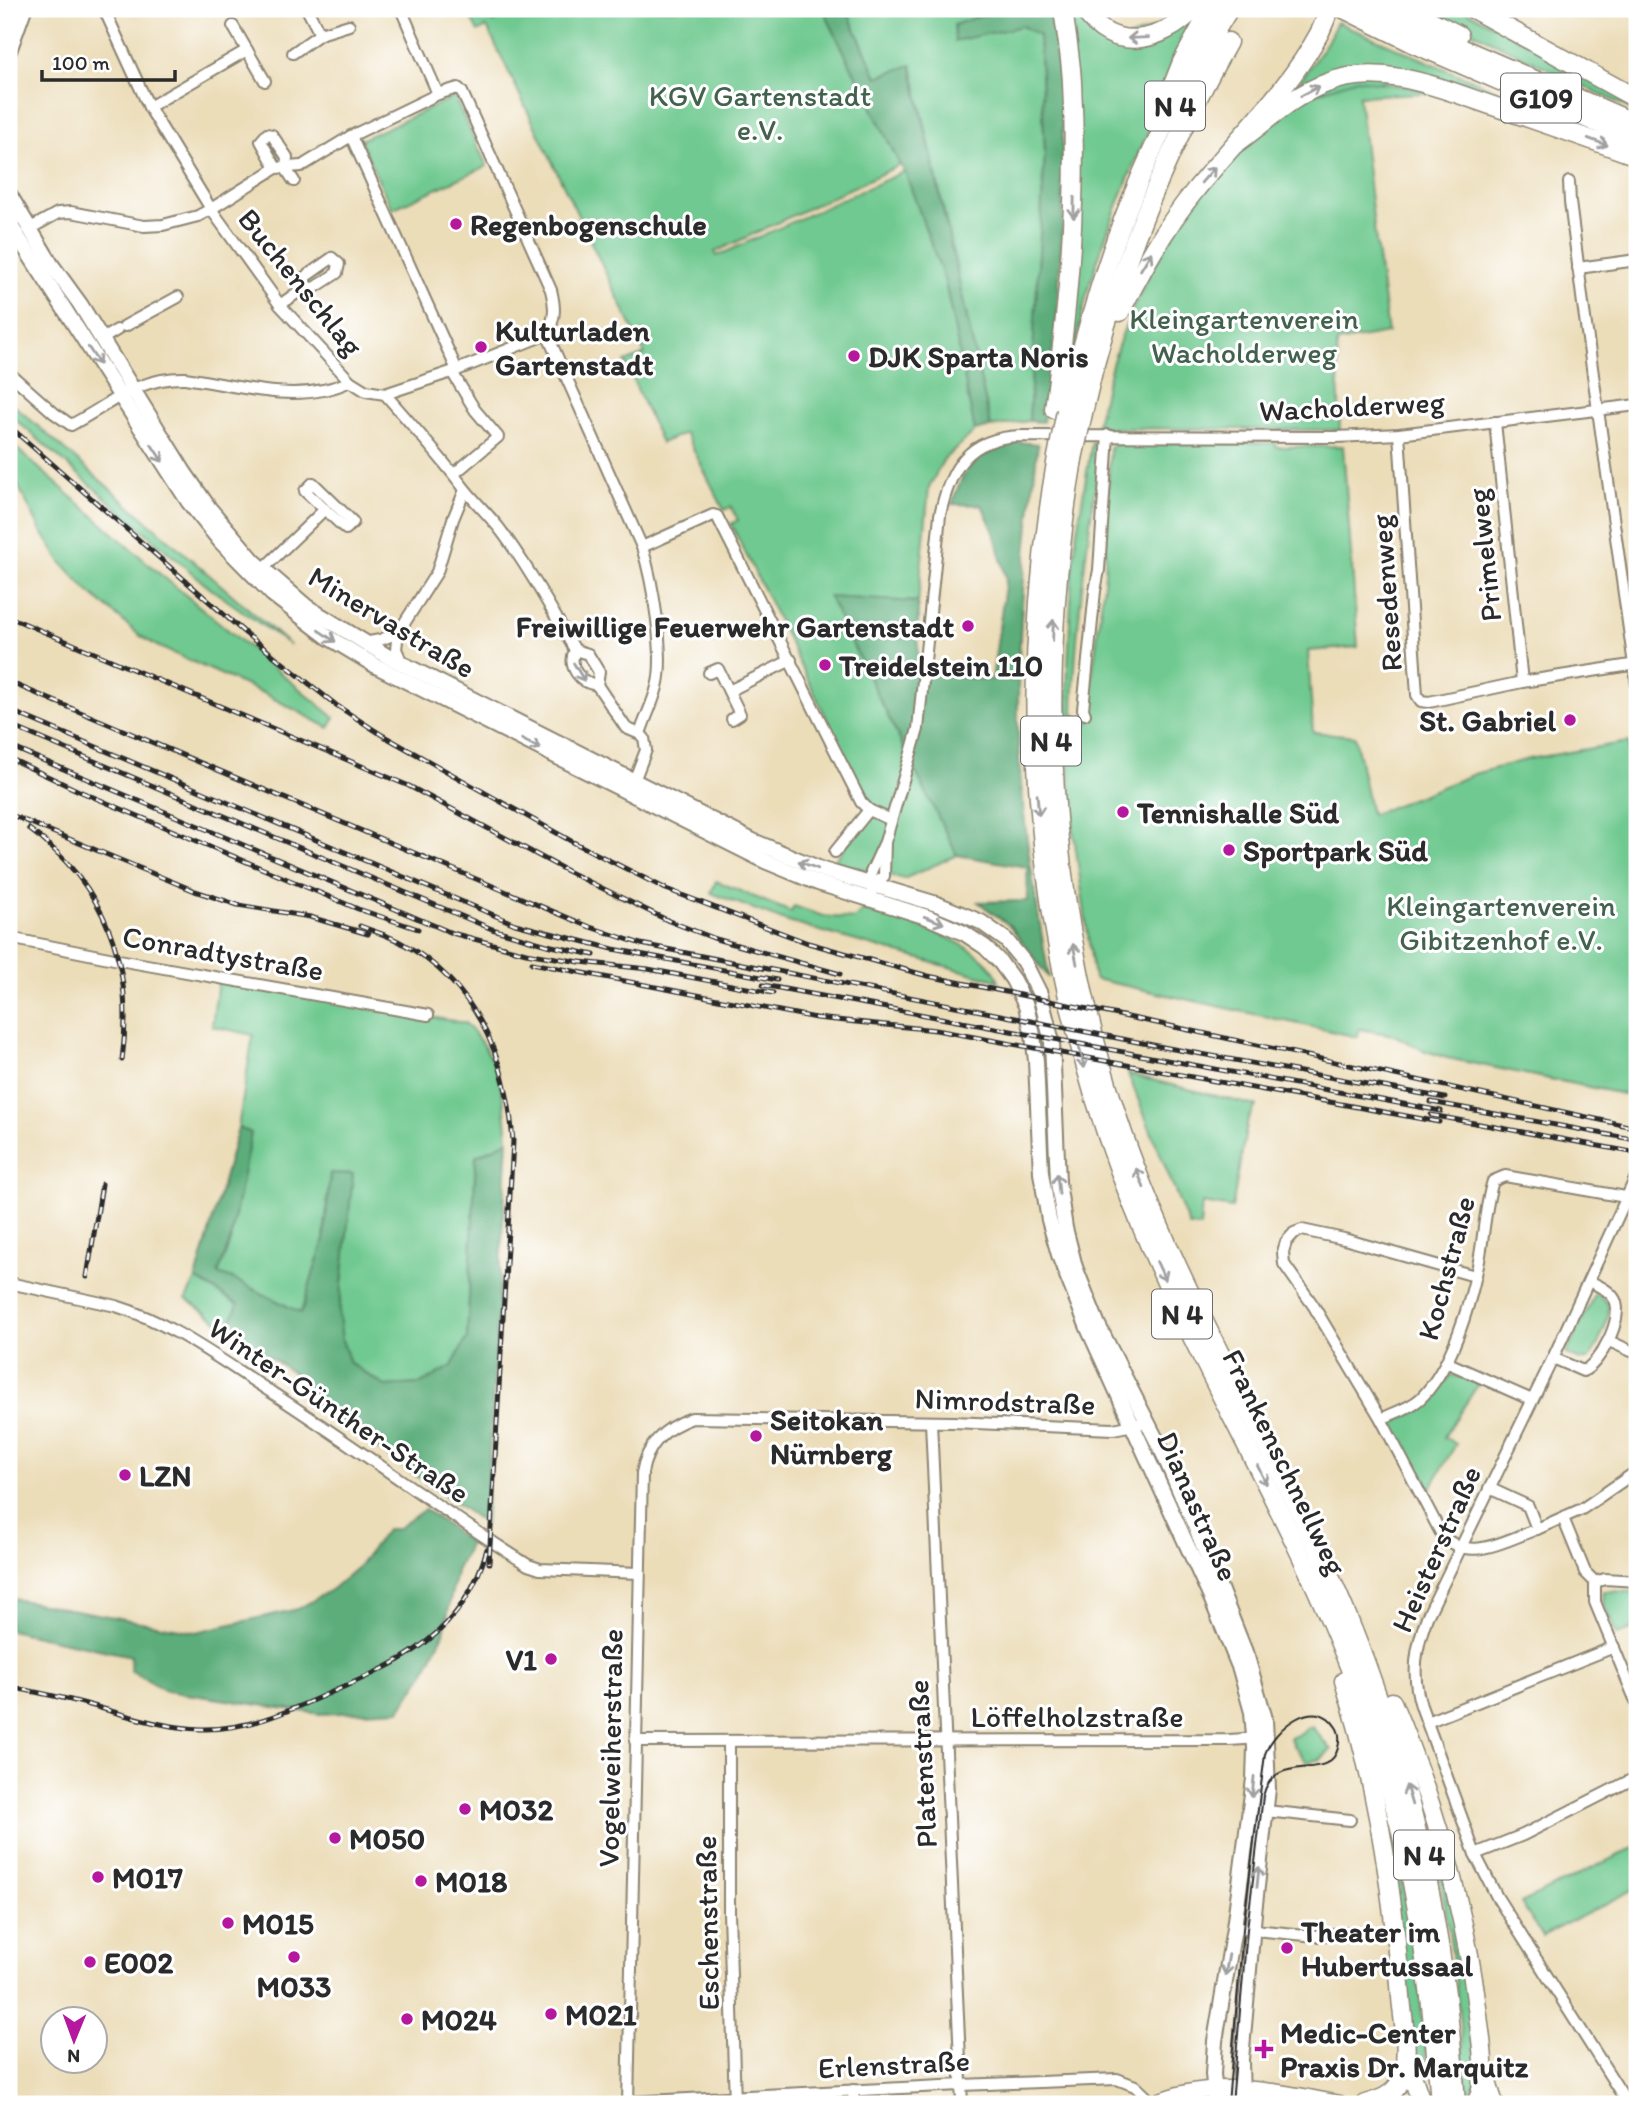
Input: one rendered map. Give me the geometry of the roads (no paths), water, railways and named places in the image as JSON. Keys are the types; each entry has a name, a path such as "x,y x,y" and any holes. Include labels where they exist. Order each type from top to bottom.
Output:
{"highway":[{"path":"1055,9 1072,103"},
{"path":"1063,9 1073,84 1074,162 1073,242 1067,314 1068,411"},
{"path":"1084,9 1105,31 1126,38 1141,39 1167,31 1194,9"},
{"path":"1128,206 1140,159 1182,62 1212,9"},
{"name":"Frankenschnellweg","path":"1228,9 1178,100 1128,206 1093,310 1068,411 1051,492 1036,621 1035,752 1038,811 1049,905 1074,1026 1103,1126 1145,1234 1194,1339 1297,1545 1339,1620 1349,1664 1382,1759 1413,1881 1434,2020 1440,2104"},
{"path":"1316,9 1416,53 1467,68"},
{"path":"1101,342 1173,219 1288,80 1320,32 1330,9"},
{"name":"G109","path":"1344,9 1467,68 1637,140"},
{"name":"G109","path":"1378,9 1455,46 1637,124"},
{"path":"1408,9 1509,60 1554,87"},
{"path":"1473,9 1637,99"},
{"name":"Frankenschnellweg","path":"1068,411 1101,342 1149,202 1185,123 1228,42"},
{"path":"1234,145 1291,102 1315,88 1341,79 1383,75 1451,92 1637,156"},
{"name":"Frankenschnellweg","path":"1059,458 1065,506 1054,604 1051,728 1061,868 1083,993 1118,1119 1154,1214 1192,1298 1294,1502 1339,1620 1392,1738 1425,1861 1444,1966 1456,2104"},
{"path":"1339,1620 1334,1652 1363,1748 1383,1836 1396,1929 1405,2053 1412,2081 1422,2104"},
{"path":"1339,1620 1376,1664 1415,1759 1442,1839 1469,1952 1483,2069 1494,2104"},
{"path":"1365,2104 1384,2098 1396,2089 1402,2076 1405,2053"},
{"path":"1476,2104 1483,2069"}],"main road":[{"path":"9,51 24,9"},
{"name":"Minervastraße","path":"9,194 102,339 126,392 188,501 220,542 272,594 328,637 406,681 749,853 818,883 871,893 897,891 981,922 1006,940 1034,978 1049,1025 1054,1058"},
{"name":"Minervastraße","path":"9,223 209,508 263,569 307,607 403,665 792,859 956,928 985,947 1004,967 1021,993 1031,1026 1036,1061 1038,1116"},
{"name":"Dianastraße","path":"1054,1058 1056,1159 1066,1235 1077,1273 1235,1656 1261,1738 1269,1777 1241,2060 1242,2097"},
{"name":"Dianastraße","path":"1038,1116 1042,1181 1060,1258 1081,1312 1140,1424"},
{"name":"Dianastraße","path":"1215,2097 1215,2041 1261,1738"},
{"path":"1154,2104 1187,2093 1339,2104"}],"street":[{"name":"Buchenschlag","path":"105,9 149,107 211,209 280,305 349,381 366,391 385,394"},
{"path":"307,9 320,34"},
{"path":"401,9 439,94"},
{"path":"293,53 320,34 349,25"},
{"path":"233,26 265,81"},
{"path":"149,107 247,50"},
{"path":"29,229 58,213 92,215 145,226 163,225 198,216 281,168 303,165 351,136 439,94 458,88 551,290 555,306 553,323 547,334 454,371 385,394 500,529 575,650 588,654 599,672 597,685 619,720 626,728 644,738 646,750 634,781"},
{"path":"351,136 454,371 475,410 498,437 454,474"},
{"path":"281,168 293,181"},
{"path":"1569,182 1597,409 1636,664 1637,686"},
{"path":"1578,268 1637,260"},
{"path":"280,305 305,287"},
{"path":"102,339 178,297"},
{"path":"547,334 642,547 651,576 659,664 657,690 640,734"},
{"path":"9,373 71,425 126,392 149,383 178,378 285,393 310,393 336,388 349,381"},
{"name":"Wacholderweg","path":"871,893 871,872 885,842 918,729 940,515 945,492 954,471 979,445 997,438 1108,435 1336,437 1399,433 1637,405"},
{"name":"Primelweg","path":"1495,422 1522,682"},
{"name":"Resedenweg","path":"1399,433 1417,695 1421,701 1429,702 1522,682 1636,664"},
{"path":"1085,714 1083,709 1099,570 1108,435"},
{"path":"313,483 353,522 346,529 325,509 305,491 313,483"},
{"path":"403,665 396,649 398,633 437,572 465,490"},
{"path":"263,569 325,509"},
{"path":"642,547 713,515 718,516 861,802 869,810 891,820"},
{"path":"363,643 398,633"},
{"path":"575,650 572,662 579,675 585,683 597,685"},
{"path":"729,691 791,660"},
{"path":"709,673 718,669 740,714 732,719"},
{"path":"835,852 869,810"},
{"name":"Conradtystraße","path":"9,938 428,1015"},
{"name":"Kochstraße","path":"1381,1419 1419,1400 1446,1362 1460,1328 1475,1276 1493,1181 1505,1175 1632,1199"},
{"name":"Heisterstraße","path":"1628,2104 1497,1897 1475,1854 1416,1691 1415,1656 1427,1617 1589,1281 1632,1199 1636,1177"},
{"path":"1475,1276 1302,1230 1294,1233 1286,1242 1283,1252 1284,1264 1313,1305 1381,1419 1442,1535 1450,1544 1471,1550 1536,1529 1563,1518 1606,1494 1637,1471"},
{"path":"1553,1358 1583,1371 1594,1365 1609,1341 1618,1306 1608,1291 1589,1281"},
{"name":"Winter-Günther-Straße","path":"9,1283 124,1308 182,1335 302,1412 528,1565 540,1569 639,1573"},
{"path":"1609,1341 1631,1351"},
{"path":"1446,1362 1532,1400"},
{"name":"Nimrodstraße","path":"692,1418 931,1422 1113,1429 1140,1424"},
{"name":"Vogelweiherstraße","path":"628,2103 642,1473 645,1458 663,1433 672,1425 692,1418"},
{"name":"Platenstraße","path":"931,1422 962,2104"},
{"path":"1489,1488 1528,1506 1536,1529"},
{"path":"1563,1518 1585,1572 1595,1582 1595,1602 1637,1704"},
{"path":"1595,1582 1605,1579 1637,1581"},
{"path":"1427,1722 1614,1647"},
{"name":"Löffelholzstraße","path":"635,1741 1261,1738"},
{"name":"Eschenstraße","path":"729,1741 729,1912 735,2101"},
{"path":"1475,1854 1523,1835 1637,1777"},
{"path":"1266,1811 1350,1820"},
{"path":"1234,1928 1316,1936 1354,1932"},
{"name":"Erlenstraße","path":"628,2103 735,2101 853,2090 1118,2079 1135,2086 1154,2104"},
{"path":"853,2090 854,2104"}],"tram line":[{"path":"1228,2104 1243,1929 1265,1754 1286,1726 1307,1714 1317,1714 1327,1718 1338,1732 1339,1745 1333,1758 1324,1764 1279,1774 1269,1782 1263,1796 1247,1929 1232,2104"}],"railway":[{"path":"9,426 245,633 336,705 382,735 571,841 666,889 808,943 928,976 1637,1128"},
{"path":"9,617 409,786 567,871 669,921 716,939 840,974"},
{"path":"9,682 590,927 641,944 1168,1048 1445,1098"},
{"path":"9,710 515,924 613,949 777,980"},
{"path":"9,725 492,929 594,955"},
{"path":"9,746 452,933 526,953 648,969 773,993"},
{"path":"9,758 79,791 358,909 418,929"},
{"path":"9,814 195,891 238,905 310,917 368,934"},
{"path":"29,829 56,851 78,876 96,902 109,931 119,961 124,993 122,1060"},
{"path":"360,926 395,940 426,959 449,979 468,1001 495,1052 510,1110 513,1141 489,1563"},
{"path":"532,963 816,1018 936,1030 1439,1122"},
{"path":"763,985 1441,1111"},
{"path":"1431,1102 1637,1140"},
{"path":"1431,1115 1637,1153"},
{"path":"87,1277 102,1184"},
{"path":"9,1687 177,1727 218,1729 264,1719 377,1671 424,1643 445,1625 462,1604 476,1579 487,1549"}],"place":[{"name":"Regenbogenschule","path":"456,224"},
{"name":"Kulturladen Gartenstadt","path":"481,347"},
{"name":"DJK Sparta Noris","path":"854,356"},
{"name":"Freiwillige Feuerwehr Gartenstadt","path":"968,626"},
{"name":"Treidelstein 110","path":"825,665"},
{"name":"St. Gabriel","path":"1570,720"},
{"name":"Tennishalle Süd","path":"1123,812"},
{"name":"Sportpark Süd","path":"1229,850"},
{"name":"Seitokan Nürnberg","path":"756,1436"},
{"name":"LZN","path":"125,1475"},
{"name":"V1","path":"551,1659"},
{"name":"M032","path":"465,1809"},
{"name":"M050","path":"335,1838"},
{"name":"M017","path":"98,1877"},
{"name":"M018","path":"421,1881"},
{"name":"M015","path":"228,1923"},
{"name":"Theater im Hubertussaal","path":"1287,1948"},
{"name":"M033","path":"294,1957"},
{"name":"E002","path":"90,1962"},
{"name":"M021","path":"551,2014"},
{"name":"M024","path":"407,2019"},
{"name":"Medic-Center Praxis Dr. Marquitz","path":"1264,2049"}],"park label":[{"name":"KGV Gartenstadt e.V.","path":"760,112"},
{"name":"Kleingartenverein Wacholderweg","path":"1244,335"},
{"name":"Kleingartenverein Gibitzenhof e.V.","path":"1501,922"}]}
